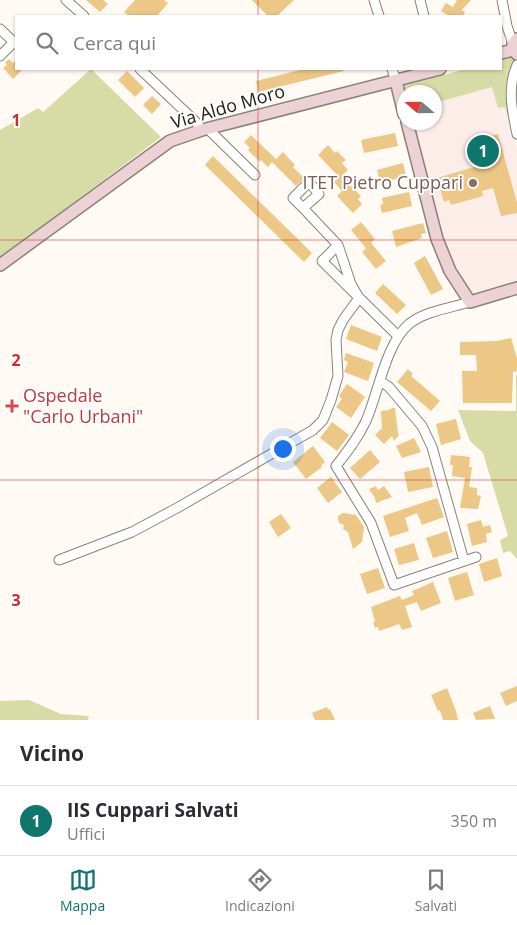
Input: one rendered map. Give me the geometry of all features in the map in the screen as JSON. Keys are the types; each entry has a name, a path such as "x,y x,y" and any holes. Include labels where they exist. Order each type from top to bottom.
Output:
{"street":[{"path":"66,0 83,15"},
{"path":"374,0 379,15"},
{"path":"420,0 424,15"},
{"path":"502,0 507,26 516,44 502,52"},
{"path":"0,29 15,43 0,56"},
{"path":"517,65 511,91 511,106 517,134"},
{"path":"141,70 255,175"},
{"path":"392,70 397,85"},
{"name":"Via Aldo Moro","path":"0,265 170,141 205,130 434,70"},
{"path":"409,130 437,239 450,271 470,302"},
{"path":"303,208 338,245 351,284 360,298"},
{"path":"338,245 322,262 398,336"},
{"path":"476,557 394,585 371,523 336,466 354,443 366,421 390,353 398,336 408,324 424,315 517,288"},
{"path":"60,560 132,532 313,430 323,420 338,376 336,340 338,330 343,320 360,298"},
{"path":"380,381 389,387 422,426 432,447 464,561"}],"shaded area":[{"name":"ITET Pietro Cuppari","path":"492,86 498,108 505,107 517,149 517,282 472,294 458,275 446,250 415,130 442,130 442,101"}],"green space":[{"path":"514,56 517,62 517,137 514,137 505,107 498,108 492,87 442,101 442,85 406,85 462,70 502,70 502,60"},
{"path":"92,70 161,137 0,258 0,130 38,108 43,112"},
{"path":"516,375 517,559 510,551 503,553 500,540 508,536 483,453 470,441 458,410 516,411"},
{"path":"29,700 61,714 89,716 88,720 0,720 0,701"}],"building":[{"path":"86,0 103,0 108,4 100,12"},
{"path":"135,0 164,0 168,3 158,15 128,15 124,12"},
{"path":"252,0 294,0 278,15 267,15"},
{"path":"457,0 471,0 462,10 465,12 464,15 447,15 441,11 446,3 453,7"},
{"path":"9,59 13,63 15,61 15,70 22,70 13,79 3,68 7,65 5,63"},
{"path":"300,70 344,71 258,92 256,81"},
{"path":"127,71 144,88 135,97 118,80"},
{"path":"152,96 161,104 152,114 143,105"},
{"path":"395,133 398,146 364,153 361,140"},
{"path":"498,134 517,203 517,213 501,216 493,188 482,191 483,196 451,205 449,200 444,202 437,178 481,165 474,140"},
{"path":"251,135 276,159 283,152 295,165 293,167 304,178 296,186 272,162 268,167 261,160 260,162 248,150 250,148 244,142"},
{"path":"328,145 335,153 337,151 346,160 342,163 348,170 344,174 353,183 350,185 361,196 358,199 362,204 353,213 337,196 342,191 334,182 339,177 318,155"},
{"path":"213,156 312,253 304,262 205,165"},
{"path":"403,163 406,176 380,183 377,170"},
{"path":"409,192 412,206 382,213 380,205 383,204 382,198"},
{"path":"361,222 375,239 371,243 386,261 376,269 362,252 366,248 351,230"},
{"path":"423,223 426,233 421,234 422,238 396,247 392,231"},
{"path":"425,256 443,289 431,295 414,263"},
{"path":"383,284 406,305 397,314 375,293"},
{"path":"351,325 382,337 377,351 346,339"},
{"path":"511,338 517,358 517,371 513,372 512,403 463,403 462,371 477,371 476,355 460,355 460,342 497,341"},
{"path":"346,353 374,363 368,381 344,372 348,362 344,360"},
{"path":"408,369 413,374 411,376 440,401 431,411 397,382"},
{"path":"347,384 365,397 351,418 336,407 342,399 339,396"},
{"path":"395,408 399,435 394,441 392,436 384,444 375,435 382,428 381,411"},
{"path":"456,419 461,439 441,445 436,424"},
{"path":"332,422 349,435 337,451 320,438"},
{"path":"414,438 421,452 402,458 396,446"},
{"path":"313,446 325,462 322,467 306,479 293,462"},
{"path":"370,450 380,462 360,479 350,468"},
{"path":"451,455 470,457 469,467 472,467 469,487 477,488 477,495 481,496 478,509 460,508 465,478 452,476 453,465 450,465"},
{"path":"429,467 433,487 408,492 404,472"},
{"path":"331,477 342,492 328,503 317,488"},
{"path":"376,486 378,490 384,486 392,497 376,503 369,489"},
{"path":"437,498 444,517 422,525 417,513 405,518 409,531 390,537 383,516"},
{"path":"343,513 356,515 364,527 362,542 353,549 348,532 343,529 344,525 339,523 338,516"},
{"path":"281,514 291,528 278,537 269,522"},
{"path":"481,520 483,527 490,525 492,532 486,534 487,542 472,546 467,524"},
{"path":"447,531 453,552 433,558 426,538"},
{"path":"414,543 419,560 399,565 394,549"},
{"path":"497,558 502,576 484,582 479,564"},
{"path":"378,568 385,588 367,594 360,574"},
{"path":"467,572 474,595 455,601 448,578"},
{"path":"433,582 441,603 421,611 417,602 405,606 412,627 402,630 399,624 379,631 378,627 375,628 371,607 400,596 402,600 414,595 412,591"},
{"path":"517,686 517,701 506,706 500,693"},
{"path":"447,688 458,720 443,720 440,710 438,711 431,695"},
{"path":"490,706 495,719 476,720 473,713"},
{"path":"327,707 328,710 330,709 335,720 315,720 312,713"}],"place":[{"name":"IIS Cuppari Salvati","path":"483,151"},
{"name":"ITET Pietro Cuppari","path":"473,183"},
{"name":"Ospedale \"Carlo Urbani\"","path":"12,406"}]}
